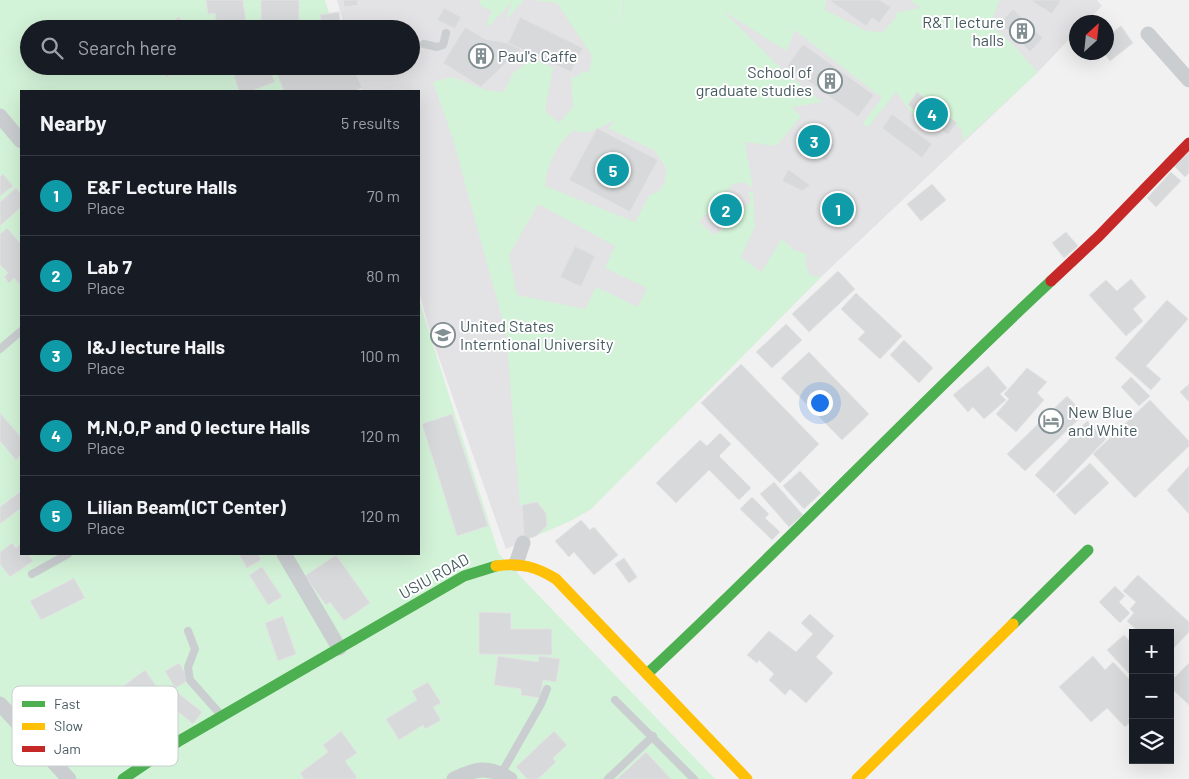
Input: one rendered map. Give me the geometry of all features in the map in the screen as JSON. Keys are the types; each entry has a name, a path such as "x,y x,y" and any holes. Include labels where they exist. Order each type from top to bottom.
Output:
{"street":[{"path":"1148,34 1189,80"},
{"path":"0,116 20,140"},
{"path":"647,674 700,626 1000,328 1100,236 1158,172 1189,143"},
{"path":"516,564 523,543"},
{"path":"857,779 1088,550"},
{"path":"285,555 339,648"},
{"name":"USIU ROAD","path":"178,742 464,576 488,566 516,564 534,566 556,579 747,779"},
{"path":"0,704 12,717"},
{"path":"57,766 69,779"},
{"name":"USIU ROAD","path":"123,779 142,766"},
{"path":"454,779 477,769 506,776"}],"lane":[{"path":"424,44 438,46 443,44 446,33"},
{"path":"0,349 20,332"},
{"path":"32,574 66,555"},
{"path":"188,631 195,649 188,667 190,680 222,716"},
{"path":"506,776 547,689"},
{"path":"615,700 694,779"},
{"path":"608,779 653,736"}],"shaded area":[{"path":"337,0 1097,0 1102,6 1093,15 1069,15 1069,39 1038,72 821,277 591,509 572,520 506,549 432,338 420,296 420,90 362,90 358,75 420,75 420,20 343,20"}],"green space":[{"path":"0,0 325,0 331,20 20,20 20,75 348,75 353,90 20,90 20,555 420,555 420,303 499,554 715,779 0,779"},
{"path":"479,0 524,0 506,20 512,2 489,26 486,25 492,11 481,6"},
{"path":"533,0 623,0 624,26 624,0 826,0 825,10 866,31 883,32 896,17 896,13 920,8 910,0 1000,0 990,25 1010,42 1038,72 963,141 962,130 925,100 913,115 896,92 868,127 862,124 882,98 795,30 786,51 722,10 789,76 822,102 792,107 801,117 776,146 745,142 753,188 744,182 733,184 699,222 714,235 728,226 751,201 748,192 753,192 755,226 741,257 761,272 782,239 794,250 807,254 805,261 809,275 821,277 591,509 572,520 536,536 546,526 546,513 537,502 520,506 506,332 452,136 433,82 452,77 486,90 504,92 513,73 533,59 553,68 545,111 559,123 573,107 571,76 575,78 584,71 589,73 592,56 557,3","holes":["616,120 608,128 655,151 666,168 665,182 660,190 649,196 635,222 545,186 548,170 554,155 558,147 569,135 575,130 580,132 596,130","538,204 615,246 605,268 647,288 638,307 596,287 585,309 517,295 509,255"]}],"building":[{"path":"206,0 243,0 246,20 216,20 215,13 208,14"},
{"path":"261,0 299,0 299,20 261,20"},
{"path":"343,0 357,0 358,5 344,7"},
{"path":"829,0 880,0 891,7 879,23 872,18 866,26"},
{"path":"1030,0 1061,0 1052,14"},
{"path":"444,8 461,17 455,29 437,20"},
{"name":"R&T lecture halls","path":"1013,9 1043,38 1030,52 1000,23"},
{"path":"339,12 340,20 321,20 320,15"},
{"name":"Paul's Caffe","path":"520,17 583,48 571,72 508,43"},
{"path":"1121,26 1133,43 1114,58 1114,31"},
{"name":"Paul's Caffe","path":"465,27 485,39 508,43 521,49 481,87 443,63"},
{"name":"School of graduate studies","path":"803,44 874,95 858,117 787,66"},
{"path":"234,75 272,75 275,82 254,90 239,90"},
{"path":"278,75 357,75 362,88 357,90 284,90"},
{"path":"917,92 957,123 948,135 908,105"},
{"path":"892,114 932,144 922,158 882,128"},
{"path":"801,126 835,145 826,161 794,137"},
{"path":"597,128 658,160 630,212 569,180"},
{"path":"1189,152 1189,173 1185,177 1174,166"},
{"path":"788,169 810,185 802,191 782,181"},
{"path":"1171,172 1181,181 1156,207 1147,198"},
{"path":"3,174 13,186 0,196 0,177"},
{"path":"932,184 946,200 921,221 907,204"},
{"path":"16,188 20,193 20,208 0,226 0,202"},
{"path":"733,192 741,205 719,222 713,215"},
{"path":"834,195 858,212 845,227 819,206"},
{"path":"7,228 20,243 20,285 14,278 9,283 4,277 8,273 0,265 0,234"},
{"path":"1066,232 1078,246 1064,258 1052,243"},
{"path":"575,246 595,256 581,287 560,277"},
{"path":"838,271 855,289 809,332 792,314"},
{"path":"1131,279 1146,297 1133,309 1143,321 1126,336 1089,295 1106,280 1117,291"},
{"path":"856,293 902,336 880,359 858,339 865,332 841,309"},
{"path":"1167,300 1188,319 1146,366 1161,379 1151,390 1115,358"},
{"path":"786,324 802,340 772,368 756,352"},
{"path":"904,340 933,368 919,383 890,355"},
{"path":"809,352 869,414 842,440 781,378"},
{"path":"741,364 819,444 780,483 701,403"},
{"path":"988,366 1007,388 1000,394 1006,400 984,419 973,407 968,412 953,395"},
{"path":"1027,368 1047,382 1037,393 1044,400 1016,432 996,414 1009,399 1004,394"},
{"path":"1131,377 1150,396 1139,406 1121,387"},
{"path":"1189,384 1189,402 1180,392"},
{"path":"1067,396 1084,414 1025,471 1007,454"},
{"path":"1150,400 1189,441 1189,446 1135,498 1093,454"},
{"path":"0,413 20,436 20,456 16,460 0,441"},
{"path":"452,414 488,526 457,536 422,424"},
{"path":"1087,421 1106,439 1054,493 1035,475"},
{"path":"720,433 731,444 719,456 751,488 739,500 709,470 676,503 656,483 700,440 707,446"},
{"path":"1090,463 1109,483 1075,515 1056,495"},
{"path":"1189,466 1189,514 1167,490"},
{"path":"800,471 821,493 804,509 783,486"},
{"path":"774,482 803,515 789,527 760,494"},
{"path":"20,492 20,509 0,524 0,507"},
{"path":"752,497 769,514 765,518 780,532 772,540 740,509"},
{"path":"537,502 546,513 547,526 536,536 524,540 522,505"},
{"path":"581,520 590,530 594,527 618,555 594,575 574,552 569,557 555,541"},
{"path":"12,543 16,548 20,545 20,555 29,555 33,561 10,577 0,564 0,552"},
{"path":"240,555 258,555 261,560 247,568"},
{"path":"336,555 370,603 344,621 330,602 326,605 305,576"},
{"path":"624,558 637,577 629,583 615,564"},
{"path":"262,567 282,597 268,605 249,575"},
{"path":"1138,575 1189,622 1189,632 1174,648 1174,629 1136,629 1127,621 1134,613 1130,609 1136,602 1123,591"},
{"path":"74,578 85,598 41,620 30,601"},
{"path":"1115,586 1125,596 1119,602 1130,613 1120,623 1099,602"},
{"path":"479,612 511,613 511,629 552,629 552,655 479,654"},
{"path":"810,614 834,636 816,657 833,673 806,703 790,689 785,695 769,680 774,674 759,660 757,663 747,655 769,631 796,652 813,634 801,623"},
{"path":"283,616 296,654 278,661 265,623"},
{"path":"1124,635 1129,641 1129,674 1107,650"},
{"path":"498,656 538,662 539,656 560,659 556,682 543,680 540,698 521,695 521,689 494,685"},
{"path":"1093,656 1105,670 1113,662 1129,679 1129,724 1125,727 1107,708 1091,722 1059,687"},
{"path":"179,663 189,680 178,686 174,686 165,671"},
{"path":"1189,663 1189,705 1174,691 1174,678"},
{"path":"145,670 156,686 123,686"},
{"path":"428,682 441,703 433,707 441,720 425,729 423,725 399,740 386,719 417,700 412,691"},
{"path":"178,693 202,712 193,724 178,712"},
{"path":"341,731 357,753 345,761 357,777 354,779 304,779 300,773 328,752 323,745"},
{"path":"554,731 567,745 553,758 556,762 538,779 527,779 516,767"},
{"path":"646,752 671,779 617,779"}],"traffic: fast":[{"path":"647,674 749,577 949,378 1051,281"},
{"path":"1013,624 1088,550"},
{"path":"178,742 464,576 496,566"},
{"path":"123,779 142,766"}],"traffic: slow":[{"path":"496,566 528,566 556,579 747,779"},
{"path":"857,779 1013,624"}],"traffic: jam":[{"path":"1051,281 1099,236 1189,143"}],"place":[{"name":"R&T lecture halls","path":"1022,31"},
{"name":"Paul's Caffe","path":"481,56"},
{"name":"School of graduate studies","path":"830,81"},
{"name":"M,N,O,P and Q lecture Halls","path":"932,114"},
{"name":"I&J lecture Halls","path":"814,141"},
{"name":"Lilian Beam(ICT Center)","path":"613,170"},
{"name":"E&F Lecture Halls","path":"838,209"},
{"name":"Lab 7","path":"726,210"},
{"name":"United States Interntional University","path":"443,335"},
{"name":"New Blue and White","path":"1051,421"}]}
